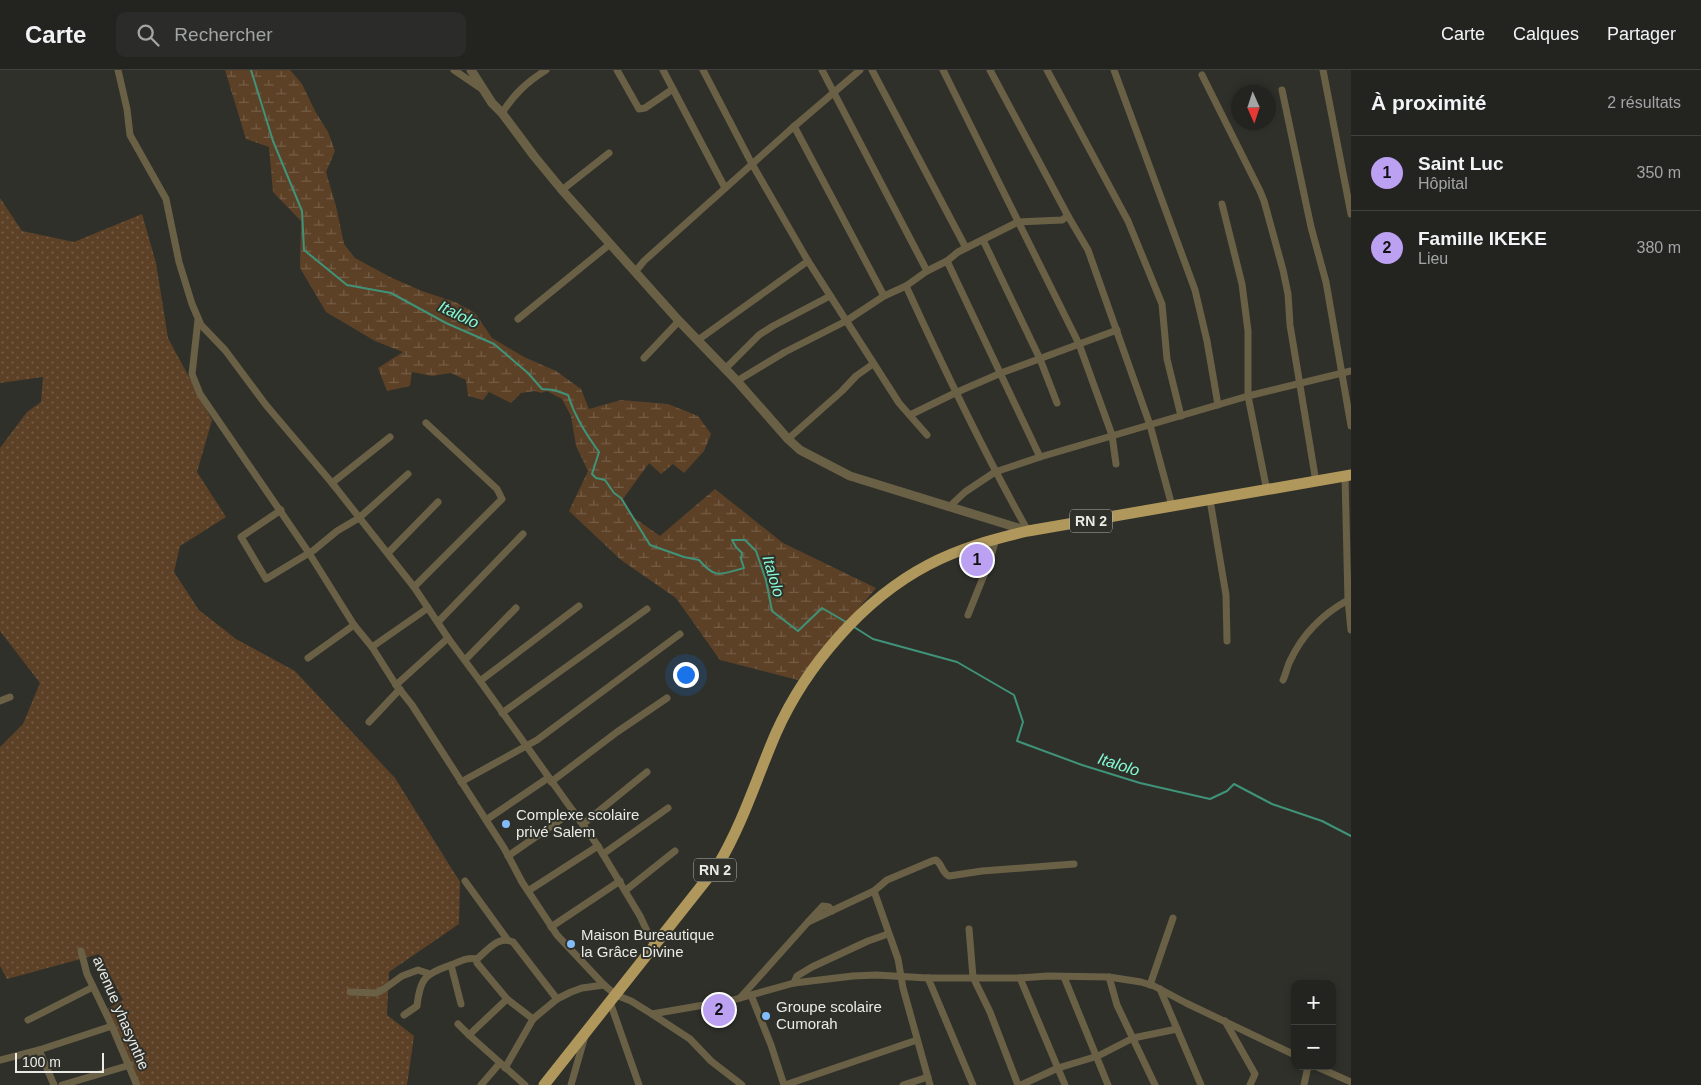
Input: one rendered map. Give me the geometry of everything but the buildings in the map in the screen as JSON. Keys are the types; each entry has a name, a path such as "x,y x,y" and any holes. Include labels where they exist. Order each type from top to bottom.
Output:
{"highway":[{"name":"RN 2","path":"544,1085 689,903 723,856 737,830 787,711 810,673 845,630 898,584 927,565 948,555 996,538 1348,476"}],"street":[{"path":"118,70 130,135 166,198 179,262 198,320 414,586 448,638 598,846 626,890 654,946"},
{"path":"454,70 483,90"},
{"path":"471,70 492,103 502,113 562,190 788,439 815,459 850,476 1028,531"},
{"path":"502,113 511,99 524,86 546,70"},
{"path":"617,70 639,109 646,108 673,89"},
{"path":"663,70 725,188"},
{"path":"703,70 752,164 808,261 899,403 928,435"},
{"path":"822,70 927,271"},
{"path":"635,272 644,260 794,126 860,70"},
{"path":"872,70 966,248"},
{"path":"943,70 1078,344 1112,435 1116,464"},
{"path":"990,70 1088,250 1098,284 1150,425 1172,506"},
{"path":"1047,70 1128,221 1162,304 1167,359 1181,416"},
{"path":"1114,70 1195,290 1207,341 1218,405"},
{"path":"1323,70 1351,214"},
{"path":"1202,75 1264,201 1285,280 1316,482"},
{"path":"1282,90 1311,227 1326,282 1351,426"},
{"path":"794,126 884,296"},
{"path":"562,190 609,153"},
{"path":"1222,204 1242,284 1248,331 1248,396 1267,491"},
{"path":"737,381 785,352 846,321 884,296 906,286 966,248 1018,222 1062,220 1068,216"},
{"path":"983,240 1040,359 1057,403"},
{"path":"518,319 610,244"},
{"path":"698,340 808,261"},
{"path":"947,261 1040,456"},
{"path":"906,286 955,393 995,472 1028,531"},
{"path":"725,369 760,335 773,326 830,296"},
{"path":"198,320 192,374 200,394 281,510 354,625 372,647 461,782 551,927 562,942 604,985 613,999 639,1085"},
{"path":"644,358 680,321"},
{"path":"910,416 1000,373 1116,330"},
{"path":"788,439 856,376 873,364"},
{"path":"949,507 965,492 995,472 1040,456 1248,396 1351,371"},
{"path":"414,586 502,498 497,489 426,423"},
{"path":"332,483 390,437"},
{"path":"281,510 241,537 266,578 309,553 337,531 360,518 408,474"},
{"path":"1348,476 1348,600 1351,630"},
{"path":"1210,500 1226,595 1227,641"},
{"path":"388,553 438,502"},
{"path":"438,622 523,534"},
{"path":"968,615 990,560 996,538"},
{"path":"1283,680 1300,642 1333,608 1348,600"},
{"path":"480,681 579,606"},
{"path":"372,647 428,608"},
{"path":"465,660 516,608"},
{"path":"502,713 647,609"},
{"path":"308,658 354,625"},
{"path":"461,782 526,747 680,634"},
{"path":"369,722 398,687 448,638"},
{"path":"0,701 10,697"},
{"path":"486,820 550,780 666,698"},
{"path":"583,824 647,772"},
{"path":"603,854 668,808"},
{"path":"508,856 573,811"},
{"path":"528,890 598,846"},
{"path":"626,890 675,851"},
{"path":"740,998 808,922 874,891 887,880 936,860 949,876 982,871 1074,864"},
{"path":"465,881 507,939"},
{"path":"551,927 620,881"},
{"path":"874,891 898,959 901,977 930,1085"},
{"path":"1150,985 1173,918"},
{"path":"969,929 973,977 990,1012 1020,1085 1058,1068 1098,1056 1133,1038 1177,1029"},
{"path":"794,983 797,976 812,967 868,941 888,934"},
{"path":"404,1015 417,1006 419,989 426,976 435,970 469,958 477,959 501,939 513,942 557,999"},
{"name":"avenue yhasynthe","path":"81,951 87,974 138,1085"},
{"path":"477,959 479,967 507,999 533,1019"},
{"path":"451,965 461,1004"},
{"path":"350,992 376,992 384,989 402,976 418,970 430,974"},
{"path":"652,1014 751,996 794,983 862,975 928,978 1109,977 1150,985 1160,989 1291,1053"},
{"path":"1064,977 1098,1056 1108,1085"},
{"path":"1109,977 1116,1005 1155,1085"},
{"path":"928,978 973,1085"},
{"path":"1020,978 1065,1085"},
{"path":"481,1085 502,1066 533,1019 557,999 582,988 604,985"},
{"path":"28,1020 93,987"},
{"path":"1160,989 1201,1085"},
{"path":"751,996 785,1085 917,1040"},
{"path":"469,1035 507,999"},
{"path":"613,999 632,1001 690,1039 711,1061 742,1085"},
{"path":"1225,1021 1256,1074 1250,1085"},
{"path":"458,1024 525,1085"},
{"path":"0,1060 39,1050 112,1026"},
{"path":"571,1085 587,1031"},
{"path":"39,1050 54,1085"},
{"path":"62,1085 130,1065"},
{"path":"1304,1085 1307,1070"},
{"path":"1322,1070 1342,1082 1351,1082"},
{"path":"903,1085 928,1077"}],"green space":[{"path":"225,70 290,70 302,84 328,132 335,151 326,172 344,244 355,258 390,277 422,291 455,302 475,313 492,338 524,357 556,371 581,389 589,409 621,400 668,404 698,416 711,434 704,451 684,473 673,464 661,474 649,463 623,499 633,517 660,536 715,489 783,543 876,588 798,680 720,660 676,598 621,560 569,511 588,471 576,446 571,416 562,399 547,391 541,393 535,391 521,393 511,403 489,392 483,400 468,396 466,380 451,373 432,376 412,372 410,386 387,391 378,368 403,352 375,341 326,312 300,268 301,221 273,192 269,147 246,139"},
{"path":"0,198 22,231 74,242 142,214 156,263 168,338 212,420 197,472 226,517 180,546 174,572 199,610 236,639 295,671 395,778 460,882 459,924 389,972 387,1015 414,1036 407,1085 133,1085 102,1012 123,1000 99,954 7,979 0,966 0,747 23,724 40,683 0,631 0,448 27,412 41,402 43,377 0,383"}],"waterway":[{"name":"Italolo","path":"251,70 273,141 302,211 304,250 347,285 391,293 446,323 494,344 528,373 542,389 554,390 568,395 581,425 599,452 592,474 596,478 605,480 614,493 621,498 650,545 684,557 699,560 710,571 719,574 744,568 741,559 742,553 732,540 745,540 756,551 766,580 772,611 798,631 822,608 846,622"},
{"name":"Italolo","path":"854,627 873,639 957,662 1014,695 1023,722 1017,741 1082,765 1140,783 1210,799 1227,791 1234,784 1272,804 1322,821 1351,836"}],"place":[{"name":"Saint Luc","path":"977,560"},
{"name":"Complexe scolaire privé Salem","path":"506,824"},
{"name":"Maison Bureautique la Grâce Divine","path":"571,944"},
{"name":"Famille IKEKE","path":"719,1010"},
{"name":"Groupe scolaire Cumorah","path":"766,1016"}]}
